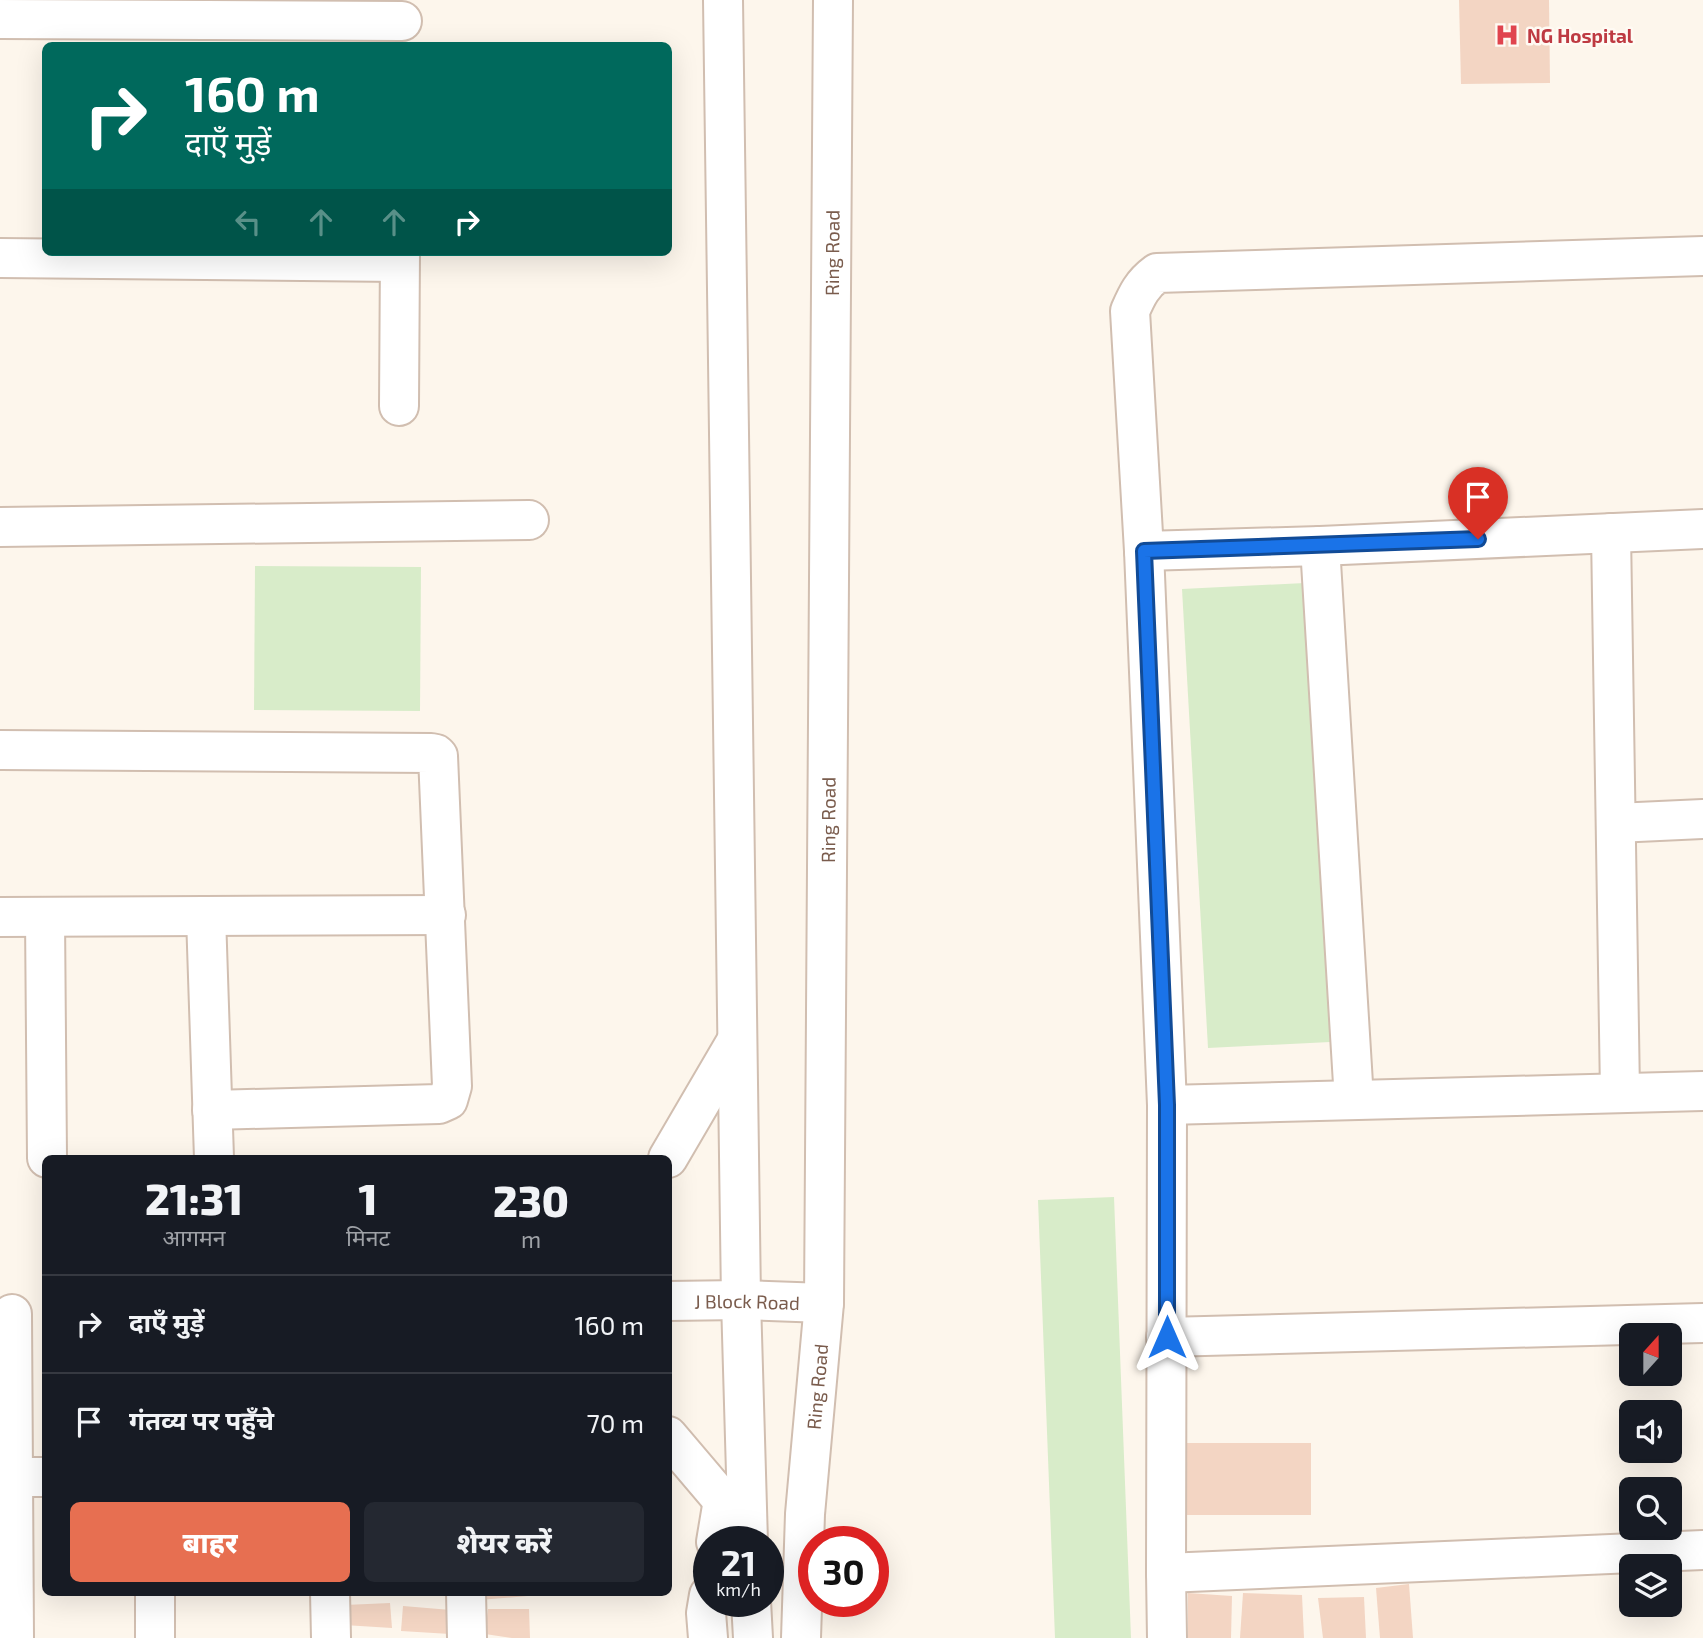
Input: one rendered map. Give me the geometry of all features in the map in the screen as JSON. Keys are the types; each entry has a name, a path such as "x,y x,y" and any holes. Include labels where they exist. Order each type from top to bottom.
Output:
{"street":[{"path":"723,0 741,1300 737,1526"},
{"name":"Ring Road","path":"801,1638 805,1514 824,1303 833,0"},
{"path":"0,19 402,22"},
{"path":"1167,1638 1167,1105 1144,551 1130,311 1145,282 1157,274 1703,256"},
{"path":"0,258 400,257 399,406"},
{"path":"0,527 530,520"},
{"path":"1144,551 1703,529"},
{"path":"1611,533 1620,1093"},
{"path":"1320,546 1354,1100"},
{"path":"0,750 436,754 439,761 452,1086 448,1100 439,1104 212,1110"},
{"path":"1616,823 1703,819"},
{"path":"0,917 446,915"},
{"path":"206,916 214,1155"},
{"path":"45,917 47,1155"},
{"path":"670,1155 737,1040"},
{"path":"1167,1105 1703,1091"},
{"name":"J Block Road","path":"672,1301 824,1303"},
{"path":"14,1638 29,1477 19,1314"},
{"path":"1167,1337 1703,1323"},
{"path":"672,1441 723,1500 733,1526"},
{"path":"805,1514 807,1526"},
{"path":"1166,1573 1703,1550"},
{"path":"155,1596 155,1638"},
{"path":"330,1596 331,1638"},
{"path":"466,1596 467,1638"},
{"path":"706,1617 708,1638"},
{"path":"752,1617 753,1638"},
{"path":"818,1617 820,1638"}],"green space":[{"path":"255,566 421,567 420,711 254,710"},
{"path":"1305,583 1330,1042 1208,1048 1182,589"},
{"path":"1114,1197 1131,1638 1055,1638 1038,1200"}],"building":[{"path":"1459,0 1549,0 1550,83 1461,84"},
{"path":"1180,1443 1311,1443 1311,1515 1180,1515"},
{"path":"1409,1584 1413,1638 1380,1638 1376,1588"},
{"path":"1188,1593 1232,1596 1231,1638 1188,1638"},
{"path":"1243,1593 1302,1595 1304,1638 1240,1638"},
{"path":"480,1596 528,1596 479,1600"},
{"path":"1364,1597 1366,1638 1323,1638 1318,1598"},
{"path":"390,1603 392,1628 344,1625 345,1605"},
{"path":"403,1606 451,1610 450,1634 401,1631"},
{"path":"488,1609 529,1609 530,1638 485,1634"}],"place":[{"name":"NG Hospital","path":"1507,35"}],"route":[{"path":"1167,1337 1167,1105 1144,551 1478,539"}]}
